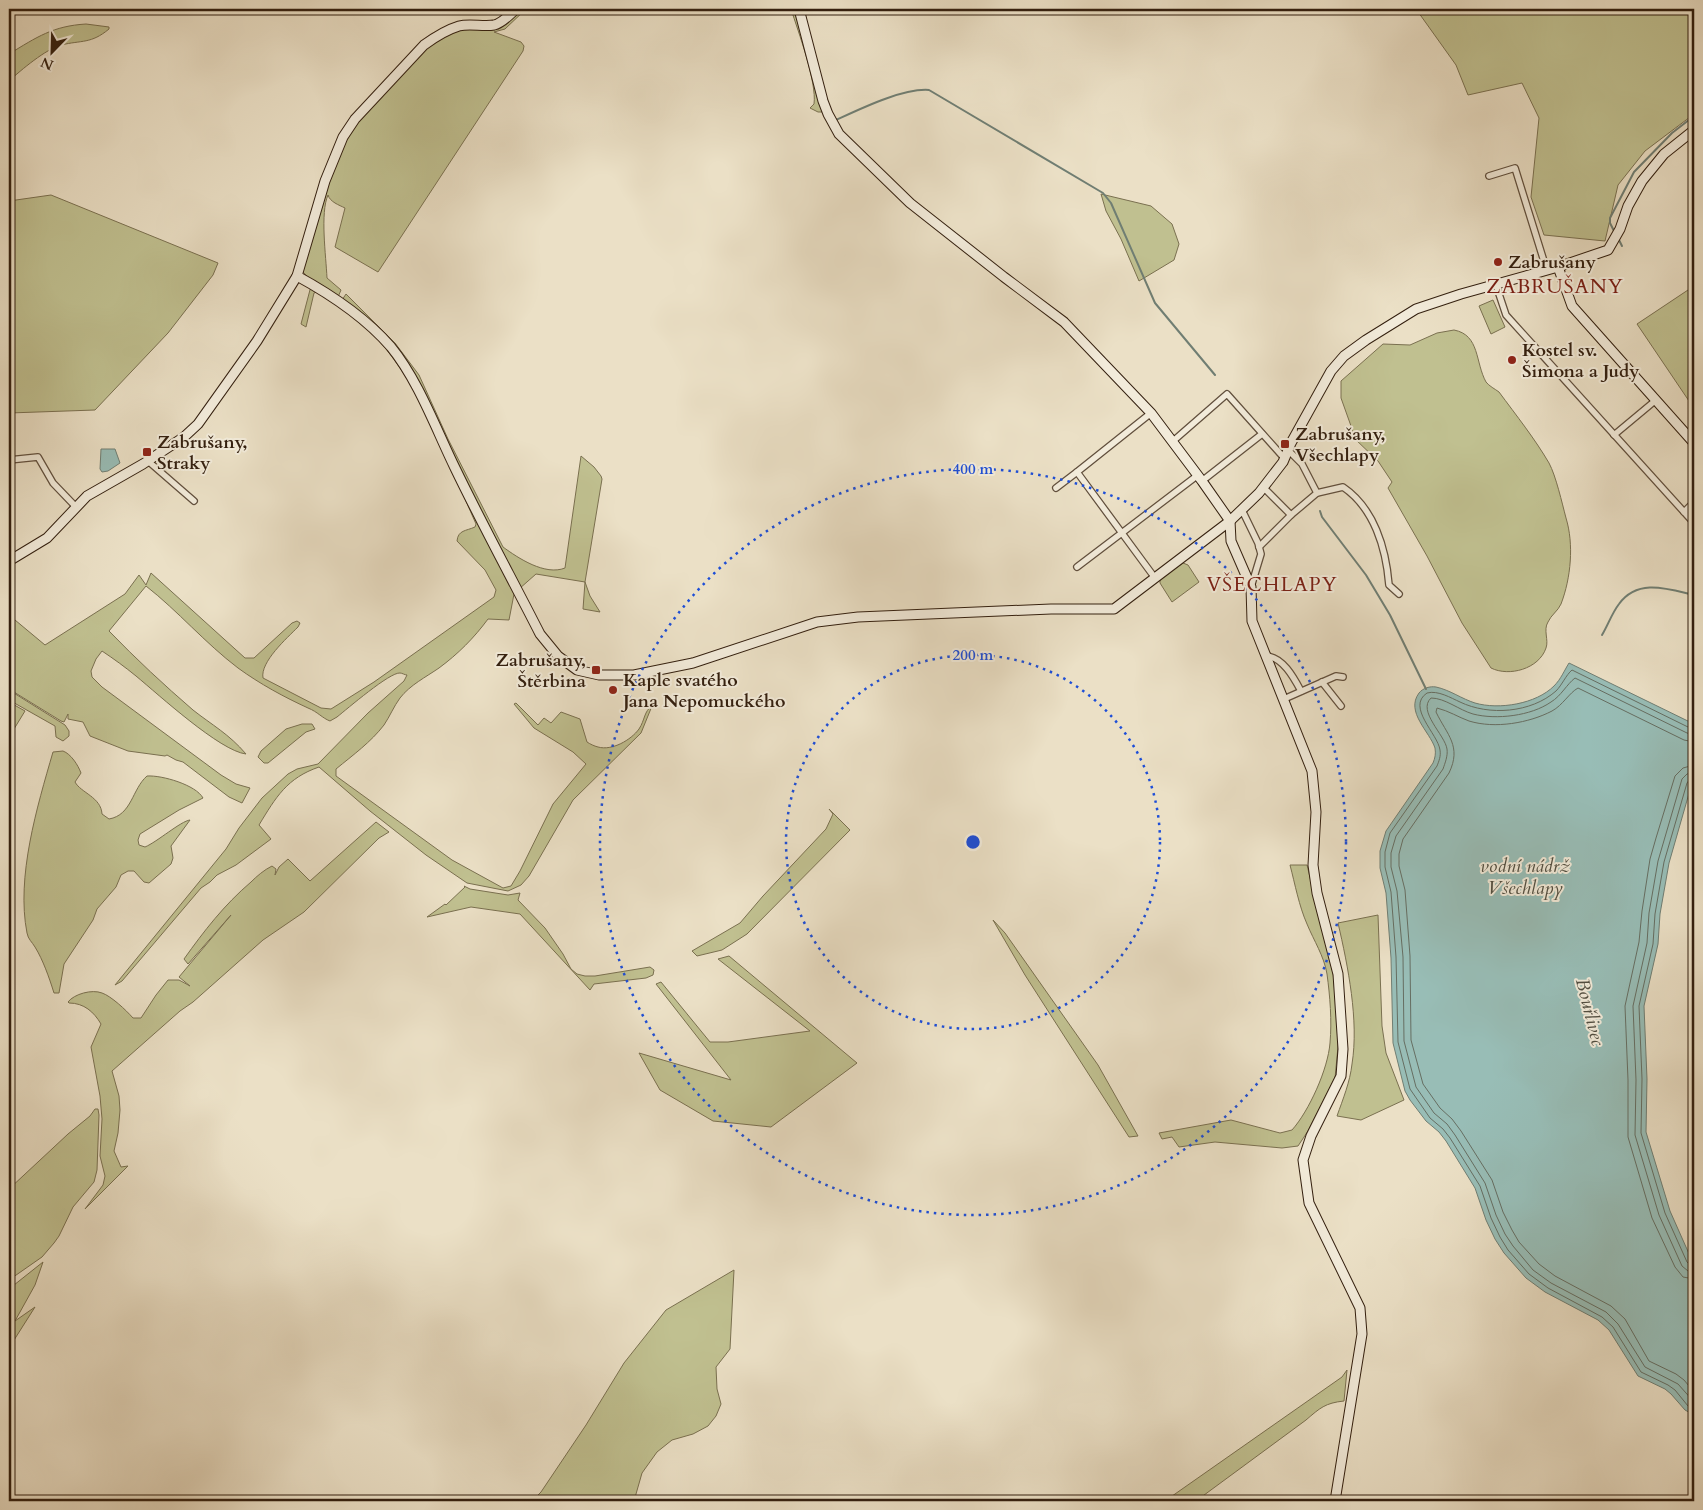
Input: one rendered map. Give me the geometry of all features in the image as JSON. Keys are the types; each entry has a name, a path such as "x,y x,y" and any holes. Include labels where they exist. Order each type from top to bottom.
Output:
{"street":[{"path":"9,561 47,538 87,496 148,461 184,437 198,424 257,341 297,276 325,181 343,137 354,119 417,52 431,40 443,32 460,26 495,25 505,20 516,9"},
{"path":"799,9 823,101 839,134 910,203 1064,322 1151,413 1230,521 1231,541 1251,587"},
{"path":"297,276 327,292 363,319 391,348 411,376 474,506 540,634 558,656 577,670 599,675 634,675 711,657 817,622 858,617 1114,609 1230,521 1263,488 1277,471 1331,370 1344,356 1416,309 1558,268 1608,250 1620,229 1628,206 1642,181 1664,154 1694,130"},
{"path":"1490,176 1515,168 1548,270"},
{"path":"1558,268 1572,306 1694,443"},
{"path":"1496,285 1506,315 1694,523"},
{"path":"1172,442 1227,394 1262,434 1286,454 1302,464 1317,493"},
{"path":"1614,435 1656,400"},
{"path":"1056,488 1151,413"},
{"path":"1077,567 1262,434"},
{"path":"9,460 38,457 53,483 76,507"},
{"path":"148,461 194,502"},
{"path":"1077,472 1156,578"},
{"path":"1259,547 1290,515 1317,493 1343,487 1354,495 1368,514 1382,542 1388,565 1389,584 1399,594"},
{"path":"1263,488 1290,515"},
{"path":"1684,512 1694,502"},
{"path":"1242,510 1261,554 1251,587 1252,621 1312,771 1316,812 1313,864 1317,893 1338,974 1343,1048 1341,1076 1311,1136 1304,1160 1309,1203 1360,1308 1362,1334 1335,1501"},
{"path":"1266,656 1272,656 1283,665 1301,692"},
{"path":"1284,699 1336,676 1343,676"},
{"path":"1322,682 1341,706"}],"green space":[{"path":"520,9 526,9 505,29 494,32 521,42 524,46 523,51 378,272 335,247 345,208 333,201 328,195 324,212 327,278 341,290 338,297 308,277 302,271 320,202 351,128 427,46 457,30 487,27"},
{"path":"791,9 794,9 798,16 823,112 810,108 814,104 813,83"},
{"path":"1416,9 1694,9 1694,114 1645,151 1618,185 1605,241 1544,235 1531,197 1539,118 1522,83 1468,95 1456,65"},
{"path":"86,24 109,27 109,29 103,34 86,41 55,47 34,60 9,81 9,54 55,30"},
{"path":"1101,194 1151,206 1172,224 1179,244 1174,260 1139,281 1121,239 1106,211"},
{"path":"51,195 218,263 213,275 168,333 95,410 9,413 9,201"},
{"path":"311,286 343,306 381,340 406,373 418,397 392,357 375,336 354,318 317,292 314,293 306,327 301,324"},
{"path":"1691,288 1694,293 1694,398 1689,401 1637,324"},
{"path":"346,294 395,343 419,375 448,439 503,547 532,565 549,570 565,568 581,456 594,467 602,479 585,582 536,574 519,589 411,370 342,300"},
{"path":"1493,300 1505,327 1491,334 1479,306"},
{"path":"1454,330 1468,337 1473,343 1486,382 1499,392 1532,436 1552,468 1570,539 1571,550 1567,583 1561,604 1547,625 1546,648 1537,661 1530,666 1514,671 1498,671 1491,668 1462,623 1427,556 1388,488 1392,482 1378,461 1354,438 1341,398 1341,381 1383,344 1410,345 1437,333"},
{"path":"418,397 433,426 447,457"},
{"path":"447,457 514,594 509,620 488,619 453,657 408,689 379,731 336,769 336,776 452,860 503,888 511,886 553,804 586,764 573,752 534,728 514,704 516,703 538,725 544,718 551,723 561,712 580,719 587,742 603,748 621,744 631,737 639,729 647,710 652,706 641,733 573,800 529,876 521,885 508,891 467,883 426,855 370,811 319,767 308,772 290,783 283,790 259,825 271,839 201,888 122,981 115,985 226,849 262,798 288,774 297,769 318,764 368,713 404,681 407,675 400,673 387,678 330,721 272,690 238,668 146,586 109,631 171,691 227,735 246,754 235,751 206,733 102,651 91,671 92,677 102,687 221,775 236,784 250,788 242,803 229,797 183,762 167,755 128,751 90,736 83,722 68,719 68,714 64,722 61,721 9,689 9,615 45,645 125,594 139,575 146,585 151,573 245,658 254,658 292,623 297,621 300,623 270,658 263,672 263,678 321,708 331,709 374,682 494,597 496,590 485,570 457,541 461,533 475,527 476,524"},
{"path":"1183,563 1188,565 1199,582 1172,602 1160,583 1160,579"},
{"path":"585,582 590,596 600,612 583,609"},
{"path":"9,690 65,725 69,731 69,736 63,741 56,737 55,726 9,700"},
{"path":"9,702 25,711 14,729 9,742"},
{"path":"302,724 312,724 315,729 306,732 268,763 264,763 258,757 261,751 286,729"},
{"path":"63,751 74,760 81,773 75,782 95,799 101,808 102,814 109,819 117,817 123,812 147,776 161,777 186,785 199,793 203,798 140,834 139,845 145,847 190,820 171,846 173,858 171,864 149,883 144,882 134,871 128,871 121,875 116,887 97,909 93,920 64,964 59,993 54,993 41,957 29,939 24,911 24,889 30,842 47,773 53,752"},
{"path":"829,809 850,830 747,934 722,950 697,956 692,951 740,923 826,829 833,814"},
{"path":"376,822 389,832 379,838 304,912 263,940 112,1071 119,1096 120,1110 114,1151 121,1167 128,1166 85,1209 103,1185 105,1176 100,1156 102,1119 100,1096 91,1047 101,1024 88,1009 68,1002 88,992 98,992 114,1000 133,1018 141,1018 168,980 179,980 190,986 179,977 231,915 188,964 184,959 223,909 258,875 272,866 276,869 275,875 279,867 288,859 310,881"},
{"path":"1290,865 1307,865 1333,972 1339,1036 1335,1078 1308,1131 1298,1146 1282,1148 1215,1142 1179,1147 1172,1137 1162,1139 1159,1133 1231,1120 1280,1133 1292,1130 1305,1112 1322,1077 1331,1035 1326,967 1302,910"},
{"path":"464,886 470,889 508,895 520,893 518,900 545,928 571,969 577,974 595,976 650,967 654,970 653,975 646,978 594,984 590,990 520,914 471,907 427,917 446,905"},
{"path":"1378,915 1382,1026 1386,1053 1404,1100 1361,1120 1337,1116 1351,1071 1354,1047 1349,975 1338,923"},
{"path":"993,920 1005,933 1098,1065 1138,1136 1129,1137 1025,975"},
{"path":"729,956 857,1063 771,1127 713,1121 660,1090 639,1053 731,1080 656,984 661,982 710,1042 728,1042 810,1031 718,959"},
{"path":"95,1109 98,1109 99,1115 97,1170 94,1182 73,1207 59,1236 42,1257 9,1280 9,1189 90,1116"},
{"path":"43,1262 35,1285 15,1321 35,1307 9,1348 9,1289"},
{"path":"734,1270 730,1349 716,1367 717,1389 721,1404 716,1416 708,1426 693,1434 672,1440 657,1452 642,1473 634,1501 532,1501 541,1492 586,1425 624,1363 666,1310"},
{"path":"1347,1370 1344,1401 1332,1403 1319,1409 1196,1501 1165,1501 1342,1377"}],"water":[{"path":"101,449 115,449 120,463 108,471 102,472 100,469"},
{"name":"vodní nádrž Všechlapy","path":"1569,663 1694,724 1694,776 1669,863 1660,914 1658,944 1644,1006 1647,1079 1646,1132 1670,1211 1694,1265 1694,1415 1685,1410 1665,1389 1638,1376 1609,1330 1598,1320 1545,1292 1526,1278 1504,1253 1486,1220 1475,1188 1446,1141 1426,1121 1405,1091 1393,1043 1391,958 1386,893 1380,868 1380,851 1386,831 1435,758 1435,748 1417,715 1415,700 1423,690 1434,687 1441,688 1475,703 1495,706 1517,704 1537,697 1554,686"}],"waterway":[{"path":"836,120 894,96 907,92 929,90 1103,193 1111,203 1155,303 1215,375"},
{"path":"1615,233 1610,223 1610,218 1634,172 1672,133 1694,116"},
{"path":"1619,240 1622,246"},
{"path":"1320,511 1322,517 1366,575 1390,615 1426,689"},
{"name":"Bouřlivec","path":"1602,635 1619,604 1635,591 1644,588 1664,588 1694,595"}],"place":[{"name":"Zabrušany","path":"1498,262"},
{"name":"Kostel sv. Šimona a Judy","path":"1512,360"},
{"name":"Zabrušany, Všechlapy","path":"1285,444"},
{"name":"Zabrušany, Straky","path":"147,452"},
{"name":"Zabrušany, Štěrbina","path":"596,670"},
{"name":"Kaple svatého Jana Nepomuckého","path":"613,690"}],"district":[{"name":"ZABRUŠANY","path":"1555,286"},
{"name":"VŠECHLAPY","path":"1272,584"}]}
